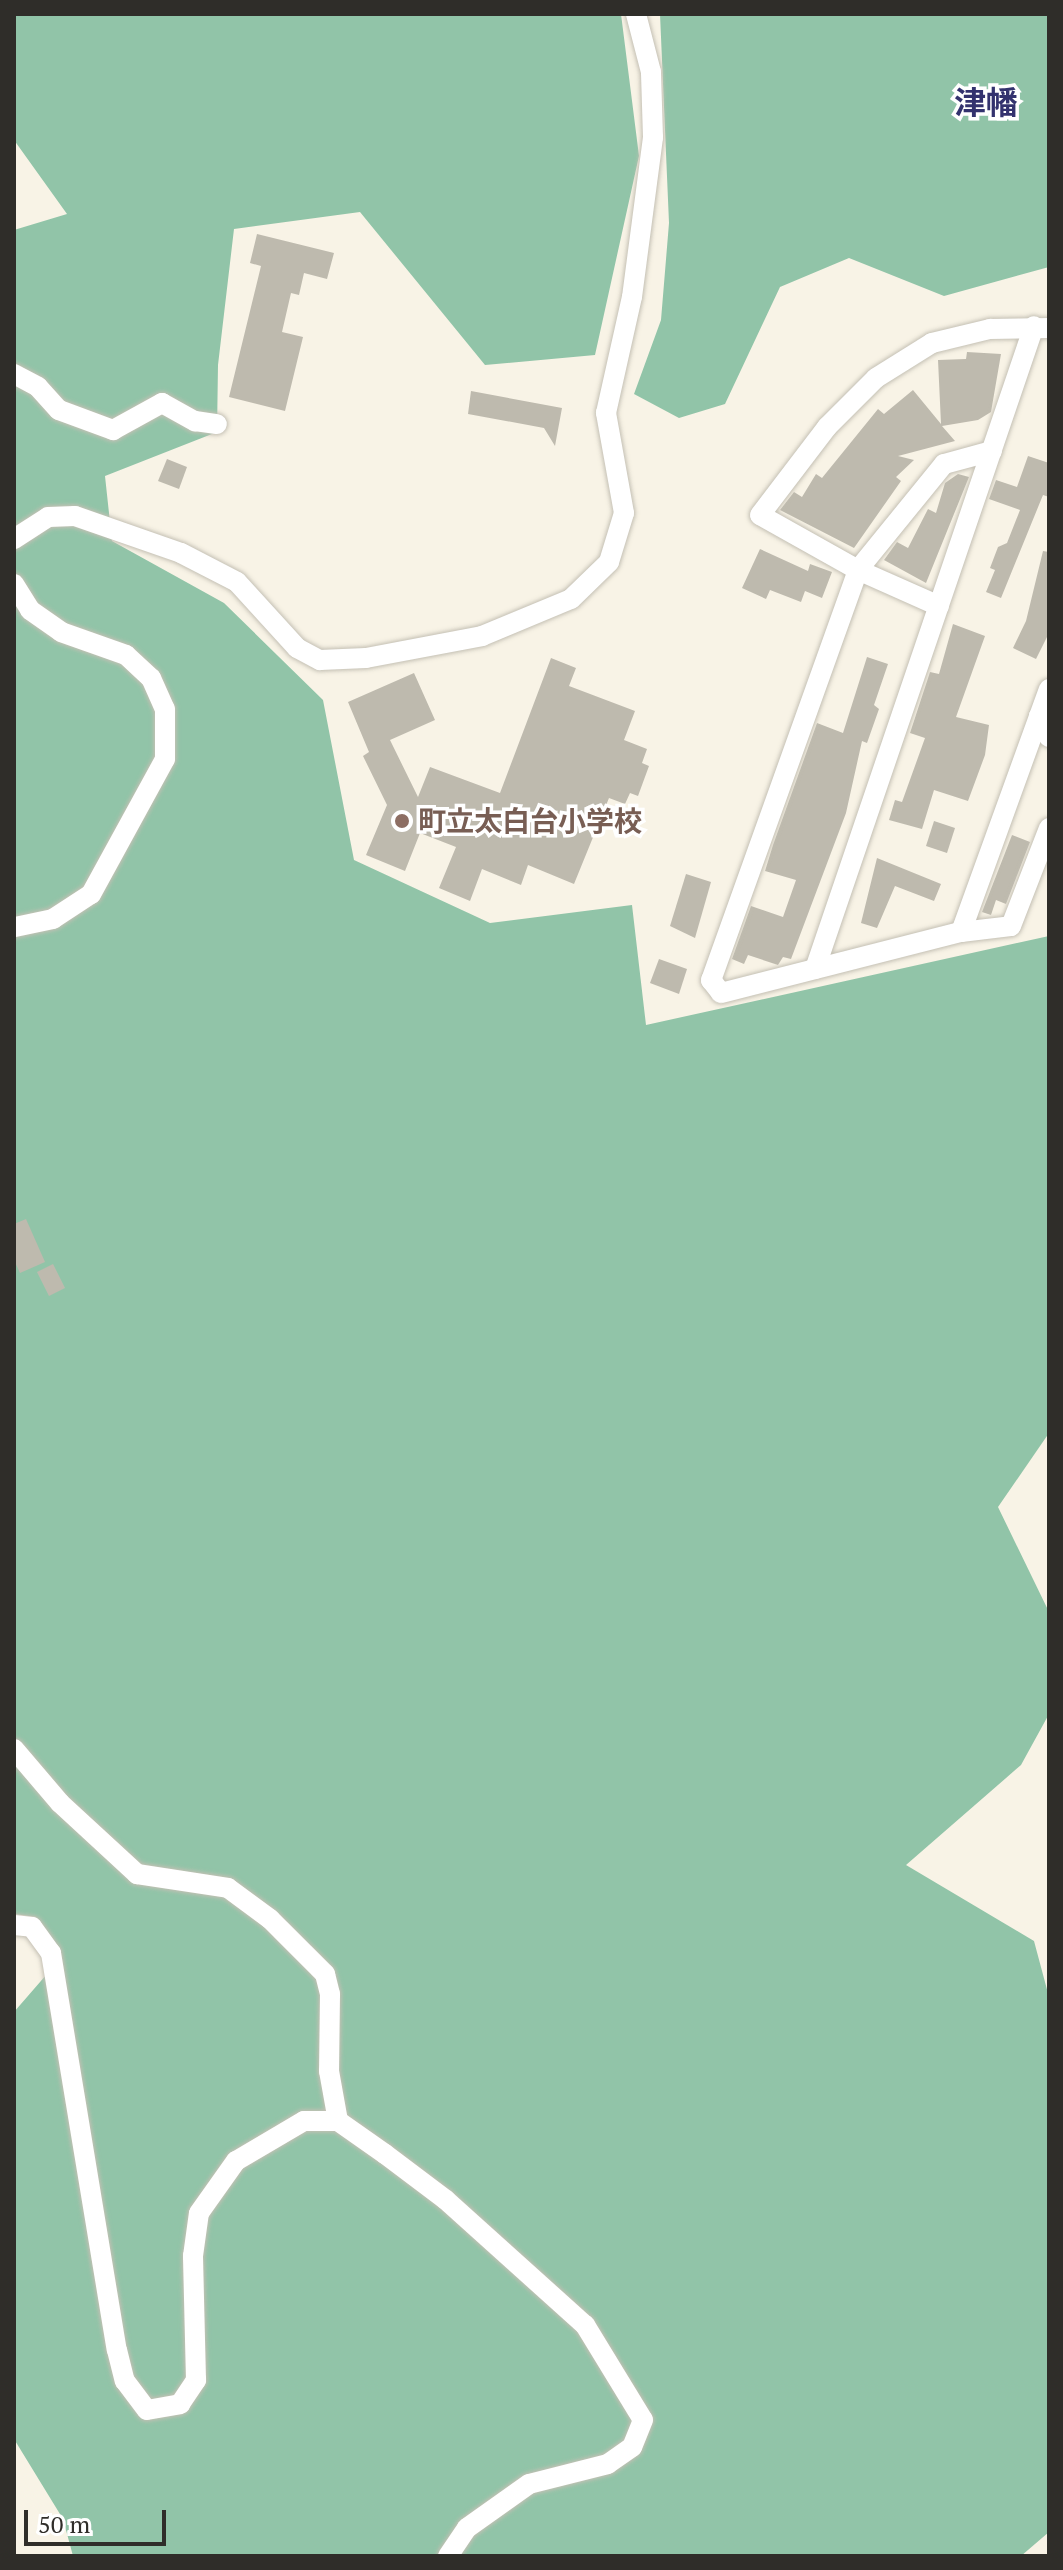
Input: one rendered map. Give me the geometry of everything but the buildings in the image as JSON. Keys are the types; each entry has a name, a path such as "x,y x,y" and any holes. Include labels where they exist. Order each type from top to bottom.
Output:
{"street":[{"path":"14,539 48,517 75,516 181,553 237,582 297,648 320,660 366,658 482,636 571,599 609,562 624,513 606,413 632,297 653,137 651,72 636,14"},
{"path":"815,969 992,451 1041,327 990,329 932,343 876,378 827,427 760,515 858,570 939,606"},
{"path":"14,374 38,387 59,410 113,430 162,403 195,421 217,424"},
{"path":"992,451 944,464 858,570 711,980 721,993 961,932 1011,926 1049,828"},
{"path":"14,584 30,610 61,632 126,655 151,678 165,709 165,759 91,894 53,919 14,927"},
{"path":"961,932 1049,689"},
{"path":"1039,716 1049,737"},
{"path":"14,1749 60,1803 137,1874 228,1888 270,1919 325,1974 330,1994 329,2071 338,2121"},
{"path":"14,1925 32,1927 51,1953 117,2350 125,2381 147,2410 180,2404 196,2380 193,2256 199,2213 236,2161 304,2121 338,2121 446,2200 585,2325 643,2420 632,2447 608,2464 529,2484 467,2528 448,2556"}],"green space":[{"path":"14,14 621,14 639,156 595,355 485,365 360,212 234,229 218,365 217,432 105,476 112,541 224,603 323,700 354,860 490,923 632,905 646,1025 1049,936 1049,1433 998,1507 1049,1612 1049,1714 1021,1765 906,1865 1034,1941 1049,1997 1049,2532 1021,2556 73,2556 63,2519 14,2439 14,2012 60,1959 36,1917 14,1914 14,230 67,214 14,140"},
{"path":"660,14 1049,14 1049,267 944,296 849,258 780,287 725,404 679,418 634,394 661,320 669,223"}],"place":[{"name":"町立太白台小学校","path":"402,821"}],"district":[{"name":"津幡","path":"986,102"}]}
